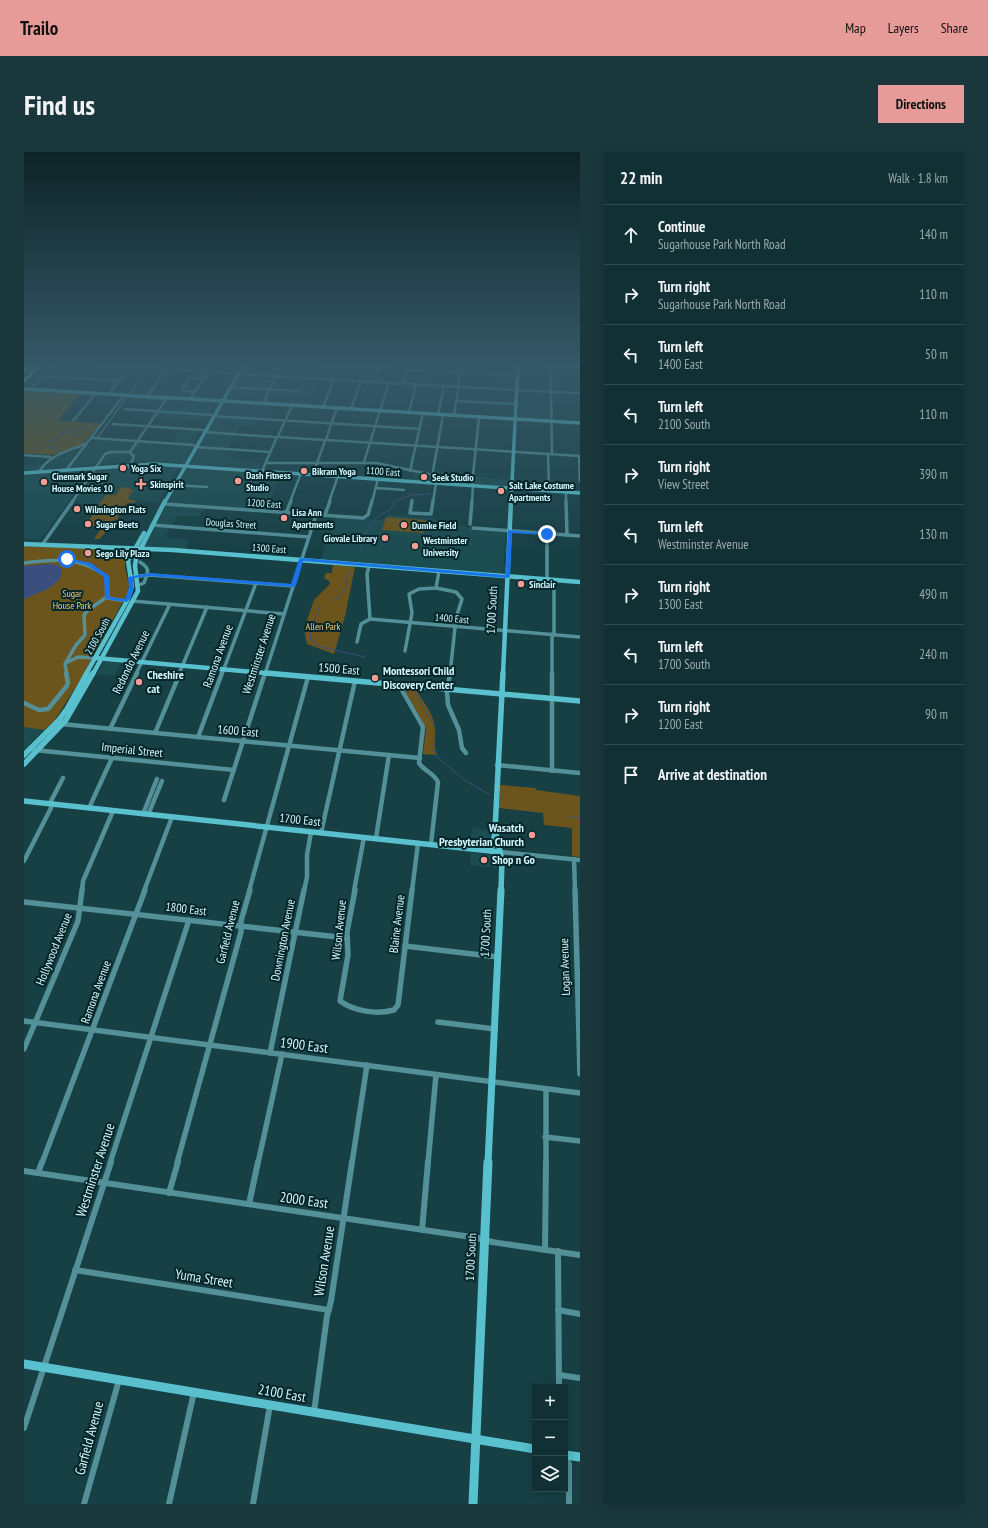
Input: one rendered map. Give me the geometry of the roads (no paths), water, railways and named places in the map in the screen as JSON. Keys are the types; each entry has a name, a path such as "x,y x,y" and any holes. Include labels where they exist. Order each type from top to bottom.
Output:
{"street":[{"path":"24,455 50,457 70,451 85,444 92,438 100,427"},
{"path":"129,452 138,442 147,427"},
{"path":"168,427 204,429 277,437 579,456 580,481"},
{"path":"262,471 281,427"},
{"path":"313,474 330,427"},
{"path":"364,462 375,427"},
{"path":"376,427 420,430 410,471"},
{"path":"431,482 441,427"},
{"path":"470,524 472,485 478,427"},
{"name":"1700 South","path":"473,1504 502,860 495,833 497,765 515,427"},
{"path":"552,427 552,454"},
{"name":"2100 South","path":"130,601 132,588 128,562 164,504 204,429"},
{"path":"92,438 194,448 270,452"},
{"path":"67,469 84,448 85,444"},
{"path":"43,544 107,453 129,452 134,456 131,464"},
{"path":"548,454 549,490"},
{"path":"39,472 50,457"},
{"path":"266,463 364,462 384,464 433,475"},
{"name":"1100 East","path":"24,473 131,464 313,474 580,492"},
{"name":"2100 South","path":"24,755 69,706 130,601 138,591 135,563 138,548 155,513 176,476 180,474"},
{"path":"286,513 301,474"},
{"path":"325,515 338,476"},
{"path":"378,479 376,488 404,490"},
{"path":"412,500 410,513 429,515 432,513 436,483"},
{"path":"174,485 207,487"},
{"name":"1200 East","path":"164,504 362,518 368,515 376,488"},
{"path":"167,492 167,497"},
{"path":"566,492 567,535"},
{"path":"152,525 151,524 156,515 155,513"},
{"name":"Westminster Avenue","path":"224,800 316,515"},
{"name":"Douglas Street","path":"152,525 309,536"},
{"path":"473,528 580,536"},
{"path":"547,534 547,580"},
{"name":"1300 East","path":"24,543 173,550 302,559 369,566 580,582"},
{"path":"24,563 63,559 89,564 106,576 107,598"},
{"path":"140,562 148,569 148,575"},
{"path":"357,642 361,624 370,619 367,575 369,566"},
{"path":"436,588 439,571"},
{"path":"130,577 148,575 293,586"},
{"name":"2100 South","path":"138,585 144,583 148,575"},
{"path":"552,770 554,580"},
{"name":"Ramona Avenue","path":"198,737 256,583"},
{"path":"405,651 412,610 409,596 410,593 419,589 436,588 453,591 461,596 462,601 457,612 455,626 448,689 448,705 459,730 462,748 466,753"},
{"path":"24,703 40,711 48,709 66,687 68,683 65,664 72,656 76,645 85,635 84,615 87,611 107,598 284,614"},
{"name":"Redondo Avenue","path":"110,729 170,604"},
{"path":"155,733 207,607"},
{"name":"1400 East","path":"370,619 580,637"},
{"name":"1500 East","path":"73,650 79,655 98,658 580,701"},
{"name":"1500 East","path":"65,664 78,658 98,658"},
{"name":"2100 South","path":"24,764 62,724 74,709 98,658"},
{"name":"Garfield Avenue","path":"169,1193 308,677"},
{"path":"321,833 354,681"},
{"path":"399,685 423,727 420,766 435,776 438,782 431,844"},
{"name":"1600 East","path":"55,723 420,758"},
{"name":"Imperial Street","path":"29,749 234,770"},
{"path":"376,838 389,755"},
{"path":"89,808 112,758"},
{"path":"497,765 580,773"},
{"path":"24,861 51,808 51,801 63,778"},
{"path":"145,815 160,780"},
{"name":"1700 East","path":"24,801 145,815 577,859"},
{"name":"Hollywood Avenue","path":"24,1049 78,921 83,881 113,811"},
{"name":"Ramona Avenue","path":"38,1173 172,817"},
{"name":"Downington Avenue","path":"270,1053 307,877 307,855 311,832"},
{"path":"491,851 495,833"},
{"name":"Wilson Avenue","path":"364,837 346,938 348,955 340,1002 348,1007 385,1012 390,1012 397,1008"},
{"name":"Blaine Avenue","path":"397,1008 418,843"},
{"name":"Logan Avenue","path":"577,859 580,1074"},
{"name":"1800 East","path":"24,902 346,938"},
{"name":"Westminster Avenue","path":"24,1428 190,920"},
{"path":"405,946 498,957"},
{"name":"1900 East","path":"24,1021 580,1093"},
{"path":"438,1022 494,1029"},
{"path":"249,1204 282,1054"},
{"name":"Wilson Avenue","path":"314,1412 367,1066"},
{"path":"422,1230 436,1074"},
{"path":"545,1250 546,1089"},
{"path":"545,1137 580,1141"},
{"name":"2000 East","path":"24,1171 344,1218 580,1255"},
{"path":"558,1252 559,1384"},
{"name":"Yuma Street","path":"75,1270 329,1310"},
{"path":"558,1310 580,1314"},
{"name":"2100 East","path":"24,1364 532,1448"},
{"path":"559,1375 580,1378"},
{"name":"Garfield Avenue","path":"84,1504 119,1380"},
{"path":"168,1504 194,1392"},
{"path":"253,1504 270,1405"},
{"path":"568,1456 580,1457"},
{"path":"568,1462 569,1504"}],"water":[{"path":"49,564 58,565 62,569 60,579 48,589 24,599 24,566"}],"waterway":[{"path":"47,443 56,440 59,434 79,430 83,427"},
{"path":"46,446 60,451"},
{"path":"360,550 364,536 372,522 378,516 390,510 394,502 411,495 430,494"},
{"path":"335,601 346,588 346,579 351,570"},
{"path":"320,606 310,632 311,641 321,647 365,657"},
{"path":"415,692 434,726 433,747 436,756 463,779 490,795"},
{"path":"570,817 580,818"}],"tram line":[{"path":"98,437 105,427"}],"place":[{"name":"Yoga Six","path":"123,468"},
{"name":"Bikram Yoga","path":"304,471"},
{"name":"Seek Studio","path":"424,477"},
{"name":"Dash Fitness Studio","path":"238,481"},
{"name":"Cinemark Sugar House Movies 10","path":"44,482"},
{"name":"Skinspirit","path":"141,484"},
{"name":"Salt Lake Costume Apartments","path":"501,491"},
{"name":"Wilmington Flats","path":"77,509"},
{"name":"Lisa Ann Apartments","path":"284,518"},
{"name":"Sugar Beets","path":"88,524"},
{"name":"Dumke Field","path":"404,525"},
{"name":"Giovale Library","path":"385,538"},
{"name":"Westminster University","path":"415,546"},
{"name":"Sego Lily Plaza","path":"88,553"},
{"name":"Sinclair","path":"521,584"},
{"name":"Montessori Child Discovery Center","path":"375,678"},
{"name":"Cheshire cat","path":"139,682"},
{"name":"Wasatch Presbyterian Church","path":"532,835"},
{"name":"Shop n Go","path":"484,860"}],"park label":[{"name":"Sugar House Park","path":"72,598"},
{"name":"Allen Park","path":"323,626"}]}
